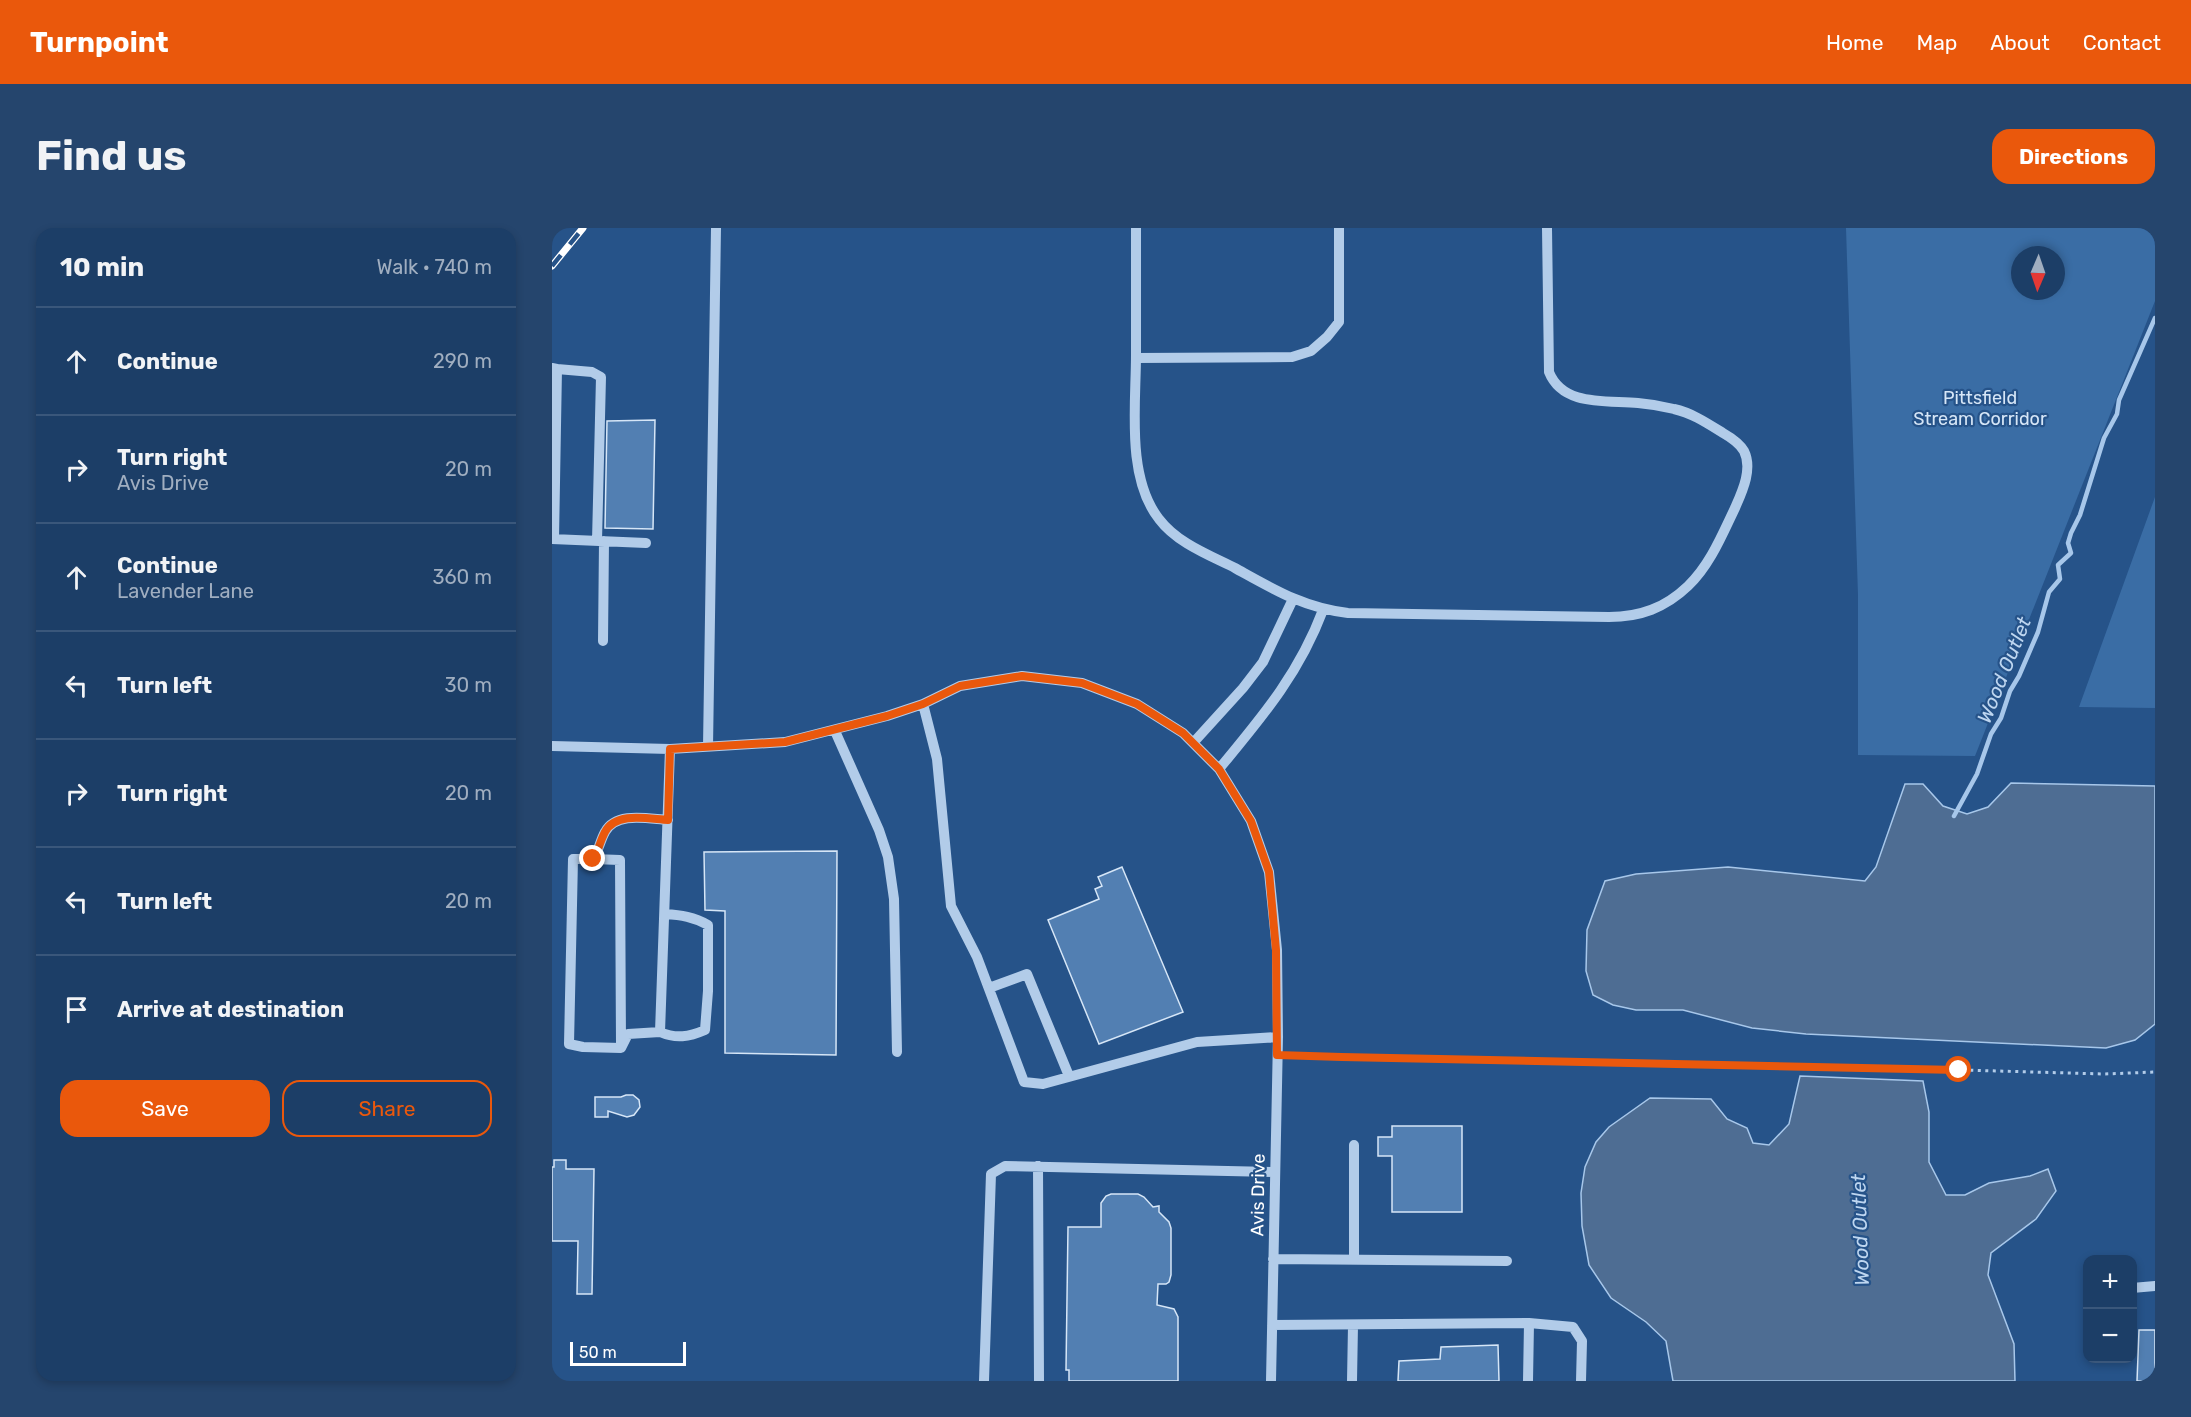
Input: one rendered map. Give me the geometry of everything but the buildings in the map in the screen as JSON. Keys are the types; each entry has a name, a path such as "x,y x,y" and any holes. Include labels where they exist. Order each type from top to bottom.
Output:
{"street":[{"path":"708,747 716,228"},
{"path":"1136,228 1135,435 1139,473 1146,495 1159,519 1180,538 1293,599 1323,610 1348,613 1628,617 1650,612 1670,601 1689,585 1708,560 1744,487 1746,466 1744,450 1730,437 1696,416 1676,409 1639,403 1586,400 1567,393 1553,382 1549,372 1548,228"},
{"path":"1136,358 1292,357 1311,351 1339,322 1339,228"},
{"path":"603,641 600,541 602,377 592,372 555,369 553,539 600,541 646,543"},
{"path":"1193,743 1243,688 1263,662 1293,599"},
{"path":"1219,769 1291,677 1314,634 1323,610"},
{"name":"Avis Drive","path":"552,746 670,749 785,742 923,704 960,686 1022,676 1082,683 1137,704 1183,733 1219,769 1251,821 1269,872 1276,950 1278,1036 1271,1381"},
{"path":"923,704 937,759 951,906 977,957 1024,1082 1043,1084 1197,1042 1278,1036"},
{"path":"835,730 879,830 888,857 894,899 897,1052"},
{"path":"660,1032 670,749"},
{"path":"593,859 600,849 606,831 620,819 668,820"},
{"path":"573,859 620,860 621,1048 583,1047 569,1044 573,859"},
{"path":"621,1048 628,1034 660,1032 670,1037 690,1036 705,1030 708,991 708,925 697,918 665,914"},
{"path":"989,988 1027,974 1069,1076"},
{"path":"1354,1145 1354,1260"},
{"path":"984,1381 991,1174 1005,1166 1275,1172"},
{"path":"1038,1166 1039,1381"},
{"path":"1273,1259 1507,1262"},
{"path":"2137,1288 2155,1286"},
{"path":"1272,1325 1529,1323 1572,1327 1582,1341 1581,1381"},
{"path":"1528,1381 1529,1323"},
{"path":"1352,1381 1353,1325"}],"path":[{"path":"1277,1055 2105,1074 2155,1072"}],"green space":[{"name":"Pittsfield Stream Corridor","path":"1846,228 2155,228 2155,301 1975,756 1858,755 1858,595"},
{"path":"2155,497 2155,708 2079,707"}],"water":[{"path":"2011,783 2155,786 2155,1024 2135,1040 2106,1048 1806,1034 1752,1028 1683,1010 1636,1010 1613,1005 1593,995 1586,971 1587,930 1605,881 1636,874 1728,867 1865,881 1876,867 1905,784 1923,784 1943,806 1967,814 1988,807"},
{"path":"1800,1076 1923,1081 1929,1112 1929,1162 1946,1195 1965,1195 1989,1183 2030,1176 2048,1169 2056,1191 2036,1219 1991,1253 1988,1275 2014,1344 2015,1381 1673,1381 1666,1341 1646,1322 1611,1298 1589,1265 1582,1226 1581,1193 1585,1167 1596,1142 1609,1127 1650,1098 1711,1099 1727,1119 1747,1128 1753,1143 1769,1145 1789,1124"}],"waterway":[{"name":"Wood Outlet","path":"1954,816 1977,774 1991,734 2001,718 2010,691 2038,632 2049,592 2060,579 2058,565 2071,553 2068,543 2080,515 2104,438 2117,414 2119,400 2155,318"}],"railway":[{"path":"552,266 583,228"}],"route":[{"path":"593,859 600,849 606,831 620,819 668,820 670,749 785,742 887,716 923,704 960,686 1022,676 1082,683 1137,704 1183,733 1219,769 1251,821 1269,872 1276,950 1277,1055 1505,1062 1782,1065 1959,1070"}]}
